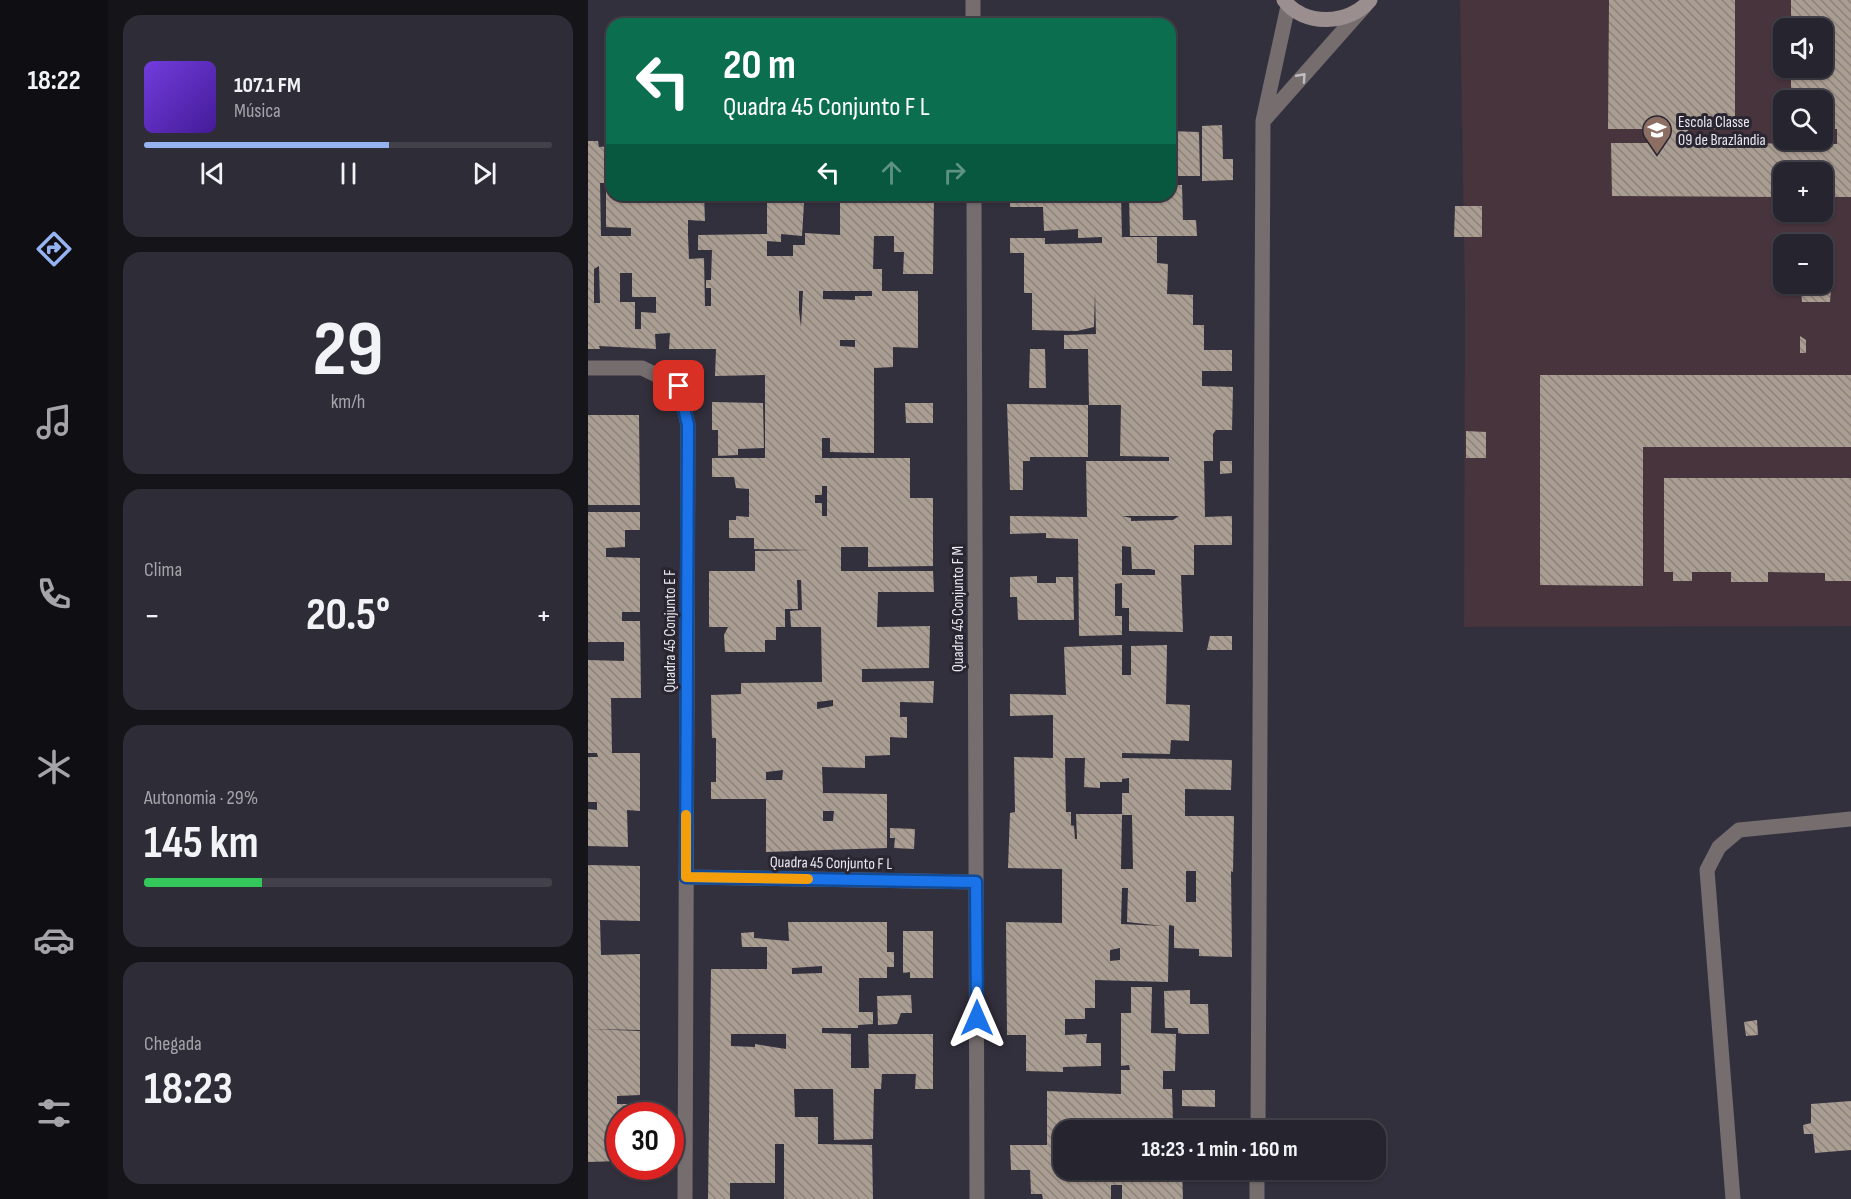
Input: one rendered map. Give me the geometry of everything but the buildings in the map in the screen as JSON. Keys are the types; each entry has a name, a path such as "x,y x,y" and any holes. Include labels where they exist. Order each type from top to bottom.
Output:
{"street":[{"path":"973,0 973,18"},
{"path":"1257,1120 1263,121 1286,3 1311,17 1330,20 1349,16 1368,3"},
{"path":"1263,121 1368,3"},
{"name":"Quadra 45 Conjunto F M","path":"974,201 977,1199"},
{"name":"Quadra 45 Conjunto E F","path":"588,368 642,368 679,386 688,425 685,1199"},
{"path":"1733,1199 1707,870 1719,847 1739,830 1851,819"},
{"name":"Quadra 45 Conjunto F L","path":"686,877 976,882"},
{"path":"1257,1180 1257,1199"}],"shaded area":[{"path":"1460,0 1851,0 1851,626 1464,627 1465,299"}],"slow traffic":[{"path":"686,815 686,877 808,879"}],"place":[{"name":"Escola Classe 09 de Brazlândia","path":"1657,156"}],"route":[{"path":"679,386 688,425 686,877 976,882 977,1018"}]}
